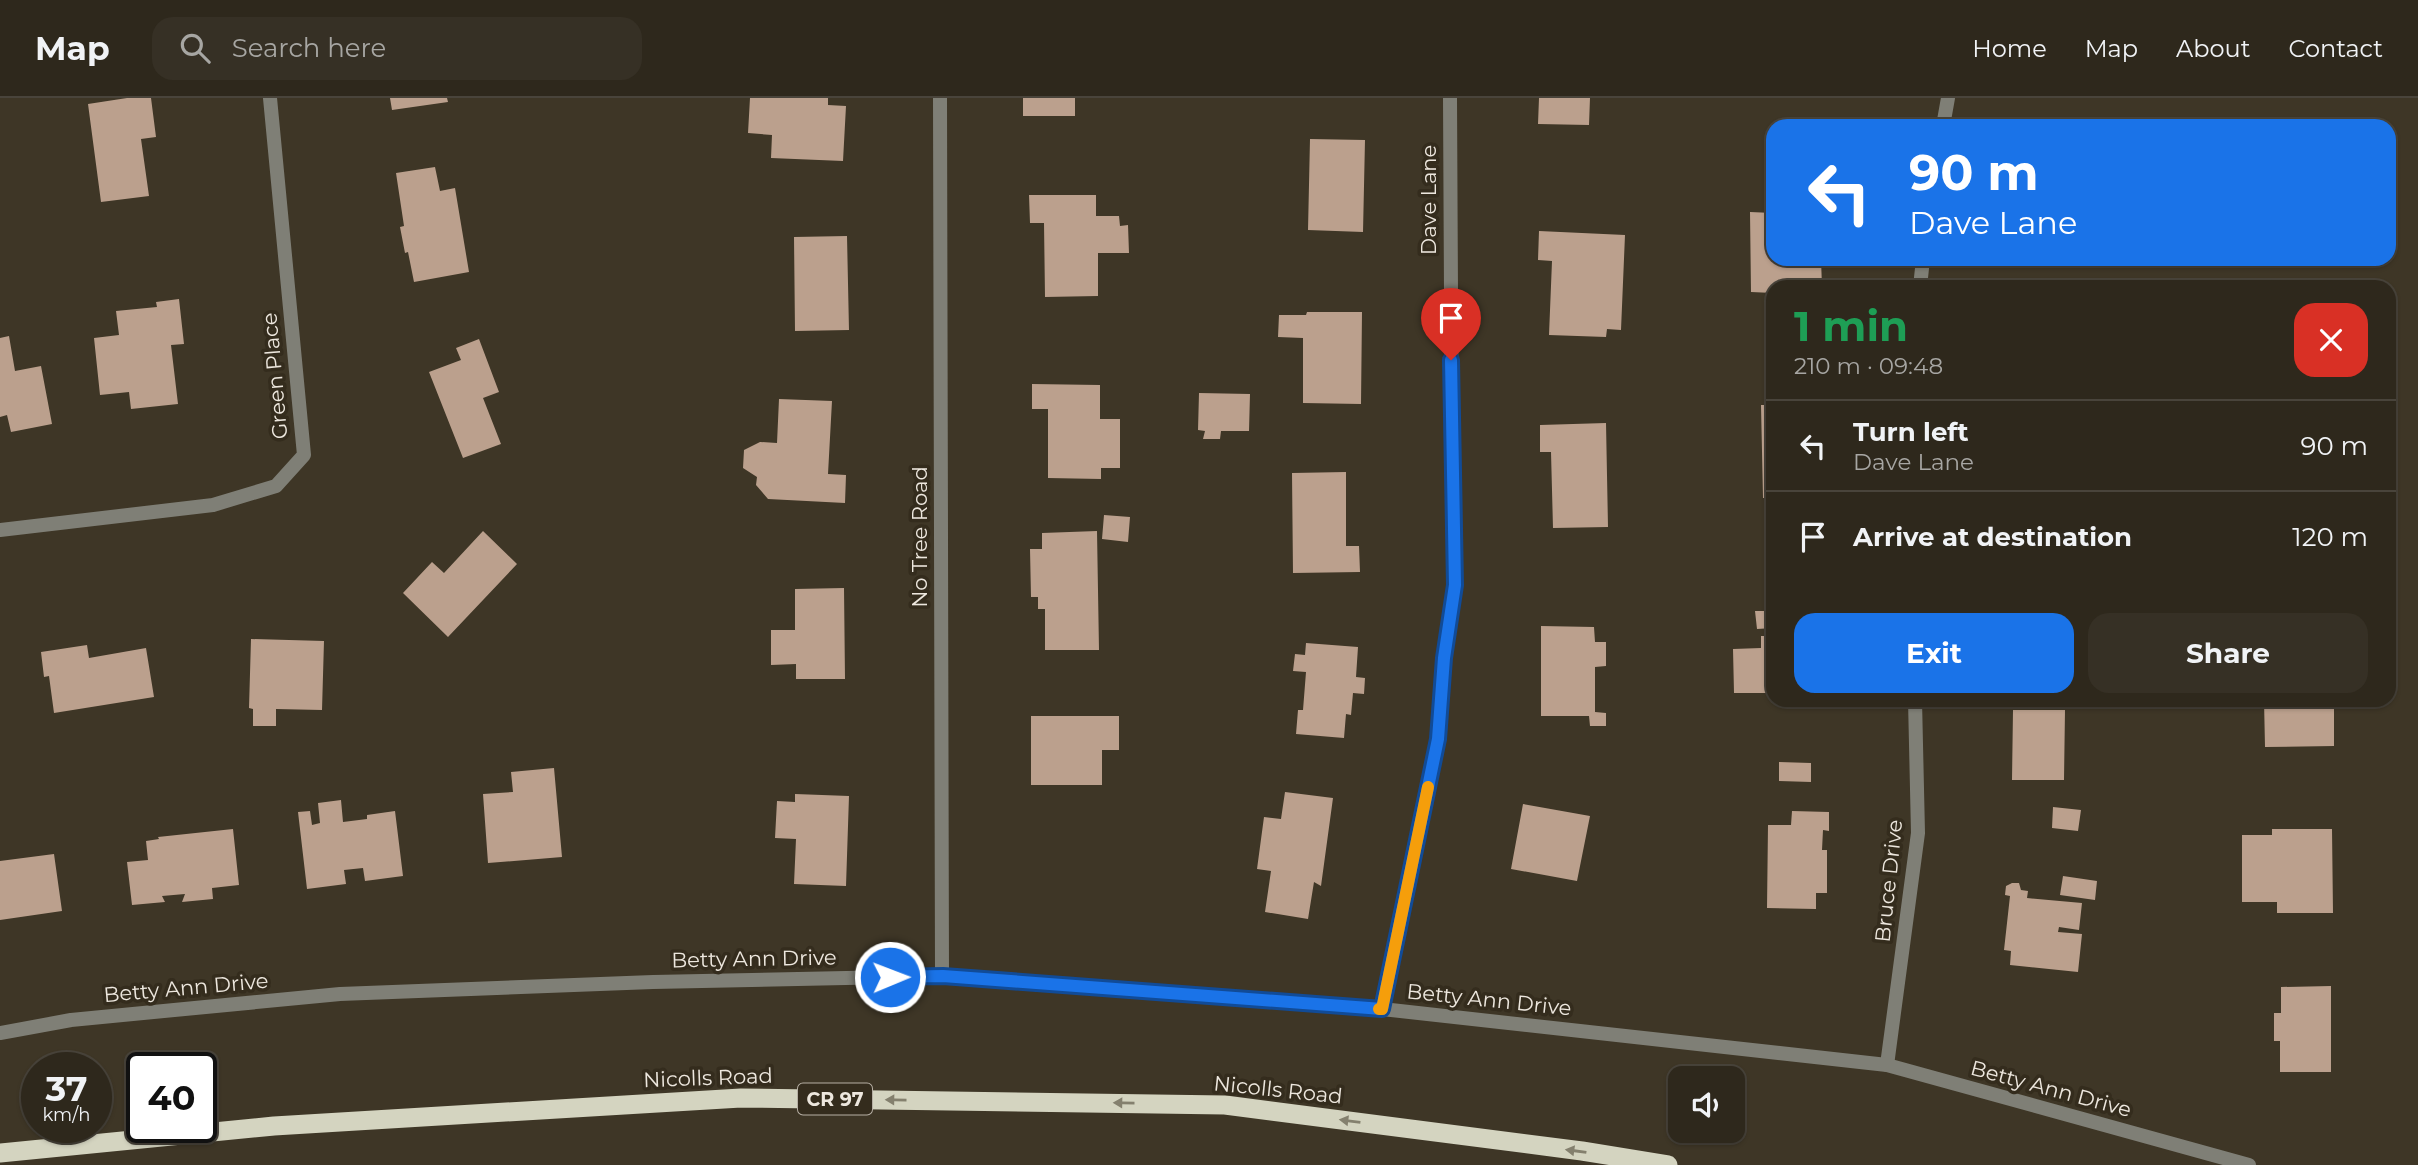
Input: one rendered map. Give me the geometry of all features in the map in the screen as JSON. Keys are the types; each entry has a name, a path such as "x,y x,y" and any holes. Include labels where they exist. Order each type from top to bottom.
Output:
{"highway":[{"name":"Nicolls Road","path":"0,1153 274,1126 741,1098 1225,1105 1582,1151 1668,1165"}],"street":[{"name":"Green Place","path":"0,530 213,505 276,486 304,455 270,98"},
{"name":"No Tree Road","path":"940,98 943,976"},
{"name":"Dave Lane","path":"1382,1009 1438,739 1444,658 1455,585 1450,98"},
{"path":"1944,119 1948,98"},
{"name":"Bruce Drive","path":"1887,1065 1918,833 1915,707"},
{"name":"Betty Ann Drive","path":"0,1033 71,1020 340,995 653,982 943,976 1382,1009 1887,1065 2249,1165"}],"building":[{"path":"127,98 151,98 156,137 141,139 149,196 101,202 88,104"},
{"path":"390,98 447,98 448,102 392,110"},
{"path":"750,98 828,98 828,105 846,106 843,161 771,158 772,135 748,133"},
{"path":"1023,98 1075,98 1075,116 1023,116"},
{"path":"1539,98 1590,98 1589,125 1538,124"},
{"path":"1310,139 1365,140 1363,232 1308,230"},
{"path":"435,167 440,191 455,188 469,272 414,282 400,227 404,226 396,173"},
{"path":"1029,195 1096,195 1096,216 1119,216 1120,226 1128,225 1129,253 1098,253 1098,296 1045,297 1044,223 1030,223"},
{"path":"1750,212 1766,213 1766,266 1821,266 1822,280 1766,280 1766,293 1751,292"},
{"path":"1539,231 1625,235 1621,330 1607,329 1606,337 1549,335 1552,261 1538,260"},
{"path":"847,236 849,330 795,331 794,237"},
{"path":"179,299 184,344 171,345 178,404 131,409 129,392 100,395 94,338 119,335 116,311 157,307 156,302"},
{"path":"1307,312 1362,312 1361,404 1303,403 1303,338 1278,337 1279,315 1306,315"},
{"path":"9,336 15,371 41,366 52,424 11,432 7,415 0,417 0,338"},
{"path":"479,339 499,392 483,398 501,444 463,458 429,372 461,360 456,348"},
{"path":"1032,384 1100,385 1100,419 1120,419 1120,468 1101,468 1101,479 1048,478 1048,409 1032,409"},
{"path":"1199,393 1250,394 1249,431 1221,431 1220,439 1203,439 1205,431 1198,430"},
{"path":"779,399 832,401 828,474 846,475 845,503 768,499 756,485 757,477 743,468 744,450 760,442 777,443"},
{"path":"1761,405 1766,405 1766,498 1763,498"},
{"path":"1606,423 1608,527 1553,528 1551,452 1540,452 1540,425"},
{"path":"1346,472 1346,546 1359,546 1360,572 1293,573 1292,473"},
{"path":"1104,515 1130,517 1128,542 1102,539"},
{"path":"483,531 517,564 448,637 403,593 432,562 444,573"},
{"path":"1097,531 1099,650 1045,650 1045,609 1038,609 1038,597 1031,597 1030,549 1042,549 1042,533"},
{"path":"844,588 845,679 796,679 796,664 771,665 771,630 795,630 795,589"},
{"path":"1755,611 1766,611 1766,628 1757,629"},
{"path":"1541,626 1594,627 1595,642 1606,642 1606,666 1595,667 1595,712 1606,713 1606,726 1590,726 1589,716 1541,716"},
{"path":"1761,636 1766,636 1766,693 1734,693 1733,649 1761,648"},
{"path":"251,639 324,641 322,710 276,709 276,726 253,726 253,709 249,708"},
{"path":"1306,643 1358,647 1356,677 1365,678 1364,694 1353,693 1351,715 1346,714 1344,738 1296,734 1298,710 1303,710 1306,672 1293,671 1295,654 1305,655"},
{"path":"87,645 89,658 146,648 154,697 54,713 49,676 44,677 41,652"},
{"path":"2264,707 2334,707 2334,746 2265,747"},
{"path":"2013,710 2065,710 2064,780 2012,780"},
{"path":"1031,716 1119,716 1119,750 1102,750 1102,785 1031,785"},
{"path":"1779,762 1811,763 1811,782 1779,781"},
{"path":"554,768 562,857 488,863 483,794 513,792 511,772"},
{"path":"1285,792 1333,798 1321,886 1314,882 1308,919 1265,912 1271,871 1257,869 1264,817 1281,819"},
{"path":"795,794 849,796 846,886 794,884 796,839 775,838 777,801 795,802"},
{"path":"341,800 343,822 395,811 403,876 365,881 363,868 344,870 346,884 307,889 298,812 310,811 312,825 320,823 318,803"},
{"path":"1523,804 1590,816 1577,881 1511,869"},
{"path":"2053,807 2081,810 2078,831 2052,828"},
{"path":"1792,811 1829,812 1829,831 1823,830 1822,850 1827,850 1827,893 1816,893 1816,909 1767,908 1768,825 1791,825"},
{"path":"233,829 239,885 212,888 213,899 182,902 185,894 162,896 165,902 132,905 127,862 148,860 146,841 159,839 158,837"},
{"path":"2272,829 2332,829 2333,913 2277,913 2277,902 2242,902 2242,835 2272,835"},
{"path":"54,854 62,911 0,920 0,861"},
{"path":"2063,876 2097,881 2095,900 2060,895"},
{"path":"2019,883 2021,890 2028,891 2027,898 2082,903 2079,930 2059,927 2058,932 2082,934 2078,972 2010,965 2011,951 2004,950 2010,896 2005,895 2006,886"},
{"path":"2331,986 2331,1072 2280,1072 2280,1041 2274,1041 2274,1013 2281,1013 2281,987"}],"slow traffic":[{"path":"1379,1009 1382,1009 1428,787"}],"route":[{"path":"890,977 943,976 1382,1009 1438,739 1444,658 1455,585 1451,360"}]}
